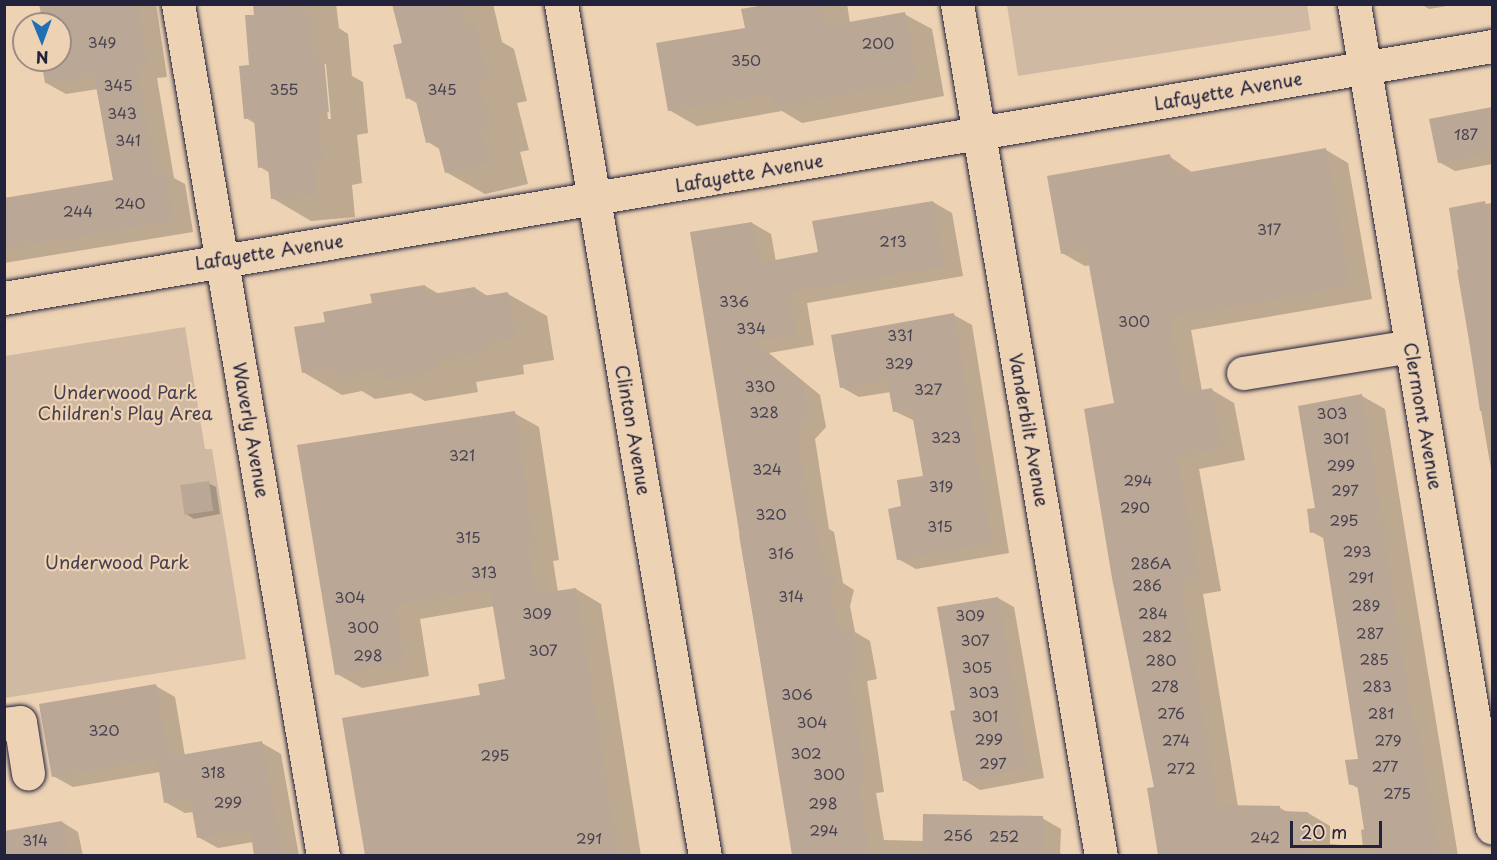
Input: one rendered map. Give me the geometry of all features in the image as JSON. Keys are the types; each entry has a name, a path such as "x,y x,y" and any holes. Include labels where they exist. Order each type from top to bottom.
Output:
{"street":[{"name":"Waverly Avenue","path":"178,4 323,855"},
{"name":"Clinton Avenue","path":"561,4 705,855"},
{"name":"Vanderbilt Avenue","path":"957,4 1101,855"},
{"name":"Clermont Avenue","path":"1353,4 1492,828"},
{"name":"Lafayette Avenue","path":"4,298 221,259 595,200 1492,46"},
{"path":"1243,373 1411,346"},
{"path":"4,724 20,722 28,773"}],"green space":[{"path":"1007,5 1307,5 1311,30 1018,76"},
{"name":"Underwood Park","path":"185,327 205,449 212,449 246,659 5,698 5,356"}],"building":[{"path":"39,4 137,4 148,66 137,68 155,173 165,171 174,221 4,249 4,198 113,180 94,75 45,83 43,72 72,72 72,12 41,12"},
{"path":"253,4 300,4 300,10 310,10 314,59 324,58 329,112 319,113 323,161 314,163 317,195 271,199 268,166 258,168 254,118 244,119 239,66 249,65 245,15 254,15"},
{"path":"392,4 460,4 465,27 475,25 488,79 479,81 490,128 482,130 489,162 445,173 437,141 426,143 415,97 406,99 393,45 402,43"},
{"path":"770,4 823,4 827,26 905,12 918,81 773,108 771,94 668,111 656,43 745,28 741,9"},
{"path":"1492,107 1492,152 1438,163 1429,119"},
{"path":"1326,148 1350,286 1169,318 1183,393 1212,388 1223,448 1177,456 1199,579 1181,582 1218,805 1280,806 1280,811 1308,812 1307,855 1158,855 1147,788 1154,787 1112,578 1084,409 1114,403 1086,249 1061,254 1047,176 1170,154 1173,175"},
{"path":"933,201 944,266 788,292 796,335 752,342 802,382 808,416 796,428 811,521 816,520 824,570 836,578 832,595 838,631 852,629 859,669 849,671 866,781 858,783 870,855 792,855 690,232 752,222 760,263 818,252 812,221"},
{"path":"1485,201 1487,212 1492,211 1492,410 1480,411 1449,208"},
{"path":"425,285 427,295 475,287 477,297 508,292 516,338 484,343 486,352 438,360 439,370 384,380 383,369 335,377 333,368 302,373 294,327 325,322 323,312 372,303 370,294"},
{"path":"954,313 991,543 897,560 888,509 901,506 897,480 923,476 911,408 893,412 887,379 840,388 831,335"},
{"path":"1362,394 1413,723 1418,722 1439,855 1376,855 1374,842 1366,843 1357,783 1349,785 1345,760 1358,759 1322,531 1310,533 1307,509 1315,508 1298,406"},
{"path":"515,411 534,546 528,547 536,594 576,588 618,855 365,855 342,718 480,695 478,684 505,679 490,589 395,605 405,662 335,675 297,445"},
{"path":"209,481 213,511 184,515 180,485"},
{"path":"998,597 1028,769 963,781 950,711 955,710 937,607"},
{"path":"156,684 169,757 262,741 282,855 254,855 250,829 197,838 190,798 164,803 157,759 52,777 39,704"},
{"path":"923,814 1043,816 1042,856 922,855"},
{"path":"62,821 69,855 4,855 4,831"}],"park label":[{"name":"Underwood Park Children's Play Area","path":"125,403"}]}
